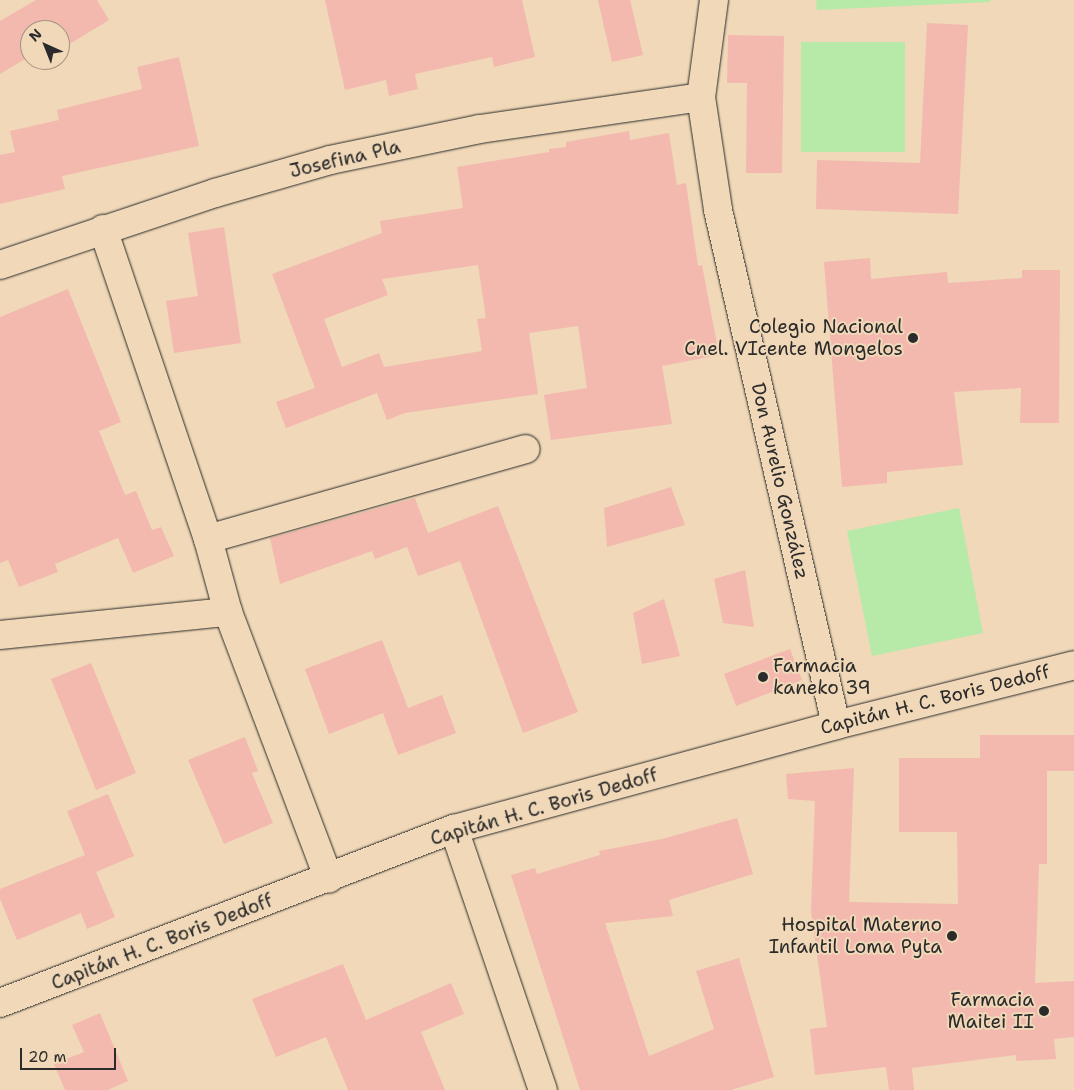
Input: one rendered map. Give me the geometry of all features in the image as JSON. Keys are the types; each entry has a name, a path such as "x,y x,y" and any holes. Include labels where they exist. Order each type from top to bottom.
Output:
{"street":[{"name":"Don Aurelio González","path":"714,0 701,97 718,210 836,725"},
{"name":"Josefina Pla","path":"0,265 103,229 330,160 480,130 701,97"},
{"path":"103,229 208,539 228,612 329,878"},
{"path":"208,539 525,449"},
{"path":"0,634 228,612"},
{"name":"Capitán H. C. Boris Dedoff","path":"0,1003 454,829 836,725 1074,665"},
{"path":"454,829 543,1090"}],"green space":[{"path":"816,0 990,0 990,2 817,10"},
{"path":"801,42 905,42 905,152 801,152"},
{"path":"959,508 983,633 872,656 847,531"}],"building":[{"path":"36,0 97,0 109,20 70,44 70,20 20,20 20,62 0,74 0,21"},
{"path":"325,0 522,0 535,57 494,67 492,57 415,74 418,89 389,96 386,80 345,90"},
{"path":"598,0 630,0 643,55 612,62"},
{"path":"927,23 968,25 958,214 816,209 817,160 920,163"},
{"path":"728,35 784,36 782,173 746,173 747,83 727,83"},
{"path":"179,57 199,146 62,176 65,189 0,204 0,155 15,152 10,131 59,120 57,110 142,89 137,67"},
{"path":"629,131 630,140 669,133 677,185 686,183 698,266 702,265 719,355 662,366 672,424 551,440 544,395 587,388 578,326 529,333 538,394 405,413 387,420 377,393 286,428 276,402 315,388 272,274 382,233 380,221 463,208 457,167 549,152 549,149 566,147 566,142","holes":["478,265 486,318 477,319 482,351 384,367 379,353 342,367 324,319 388,295 382,279"]},
{"path":"224,227 241,343 174,353 166,301 198,296 188,233"},
{"path":"870,258 871,279 947,272 948,283 1022,278 1022,270 1060,270 1059,423 1020,423 1021,388 954,392 963,465 887,472 887,483 842,487 824,262"},
{"path":"68,289 121,422 99,431 125,495 136,491 152,530 161,527 174,556 133,573 118,538 55,564 58,572 19,587 8,560 0,563 0,317"},
{"path":"671,487 685,525 607,547 604,508"},
{"path":"415,498 428,533 498,506 578,712 523,733 460,561 418,576 407,547 375,559 372,551 280,584 270,538"},
{"path":"745,570 754,627 723,623 714,579"},
{"path":"664,599 680,656 642,664 633,613"},
{"path":"382,640 408,708 442,695 456,733 398,755 383,713 329,734 305,669"},
{"name":"Farmacia kaneko 39","path":"790,649 802,680 736,706 724,674"},
{"path":"91,663 136,773 96,790 51,679"},
{"path":"980,735 1074,735 1074,771 1047,771 1047,864 1039,864 1035,983 1074,981 1074,1037 1054,1039 1056,1059 1016,1061 1016,1055 912,1068 914,1090 889,1090 886,1067 815,1075 810,1029 827,1027 811,911 815,801 788,799 786,774 854,768 849,902 958,904 957,832 899,832 899,758 980,758"},
{"path":"245,737 258,771 252,773 273,823 224,844 188,760"},
{"path":"108,794 134,856 96,872 115,917 87,929 81,913 17,940 0,899 0,889 85,855 67,811"},
{"path":"737,818 753,874 669,900 673,916 605,923 649,1056 714,1029 696,971 739,958 774,1077 731,1090 580,1090 511,875 535,868 537,874 600,855 599,851 662,839"},
{"path":"343,964 366,1020 451,983 464,1014 421,1032 445,1090 348,1090 326,1037 276,1057 252,999"},
{"path":"100,1013 128,1081 108,1090 65,1090 54,1064 84,1052 72,1025"}],"place":[{"name":"Colegio Nacional Cnel. VIcente Mongelos","path":"913,338"},
{"name":"Farmacia kaneko 39","path":"763,677"},
{"name":"Hospital Materno Infantil Loma Pyta","path":"952,936"},
{"name":"Farmacia Maitei II","path":"1044,1011"}]}
